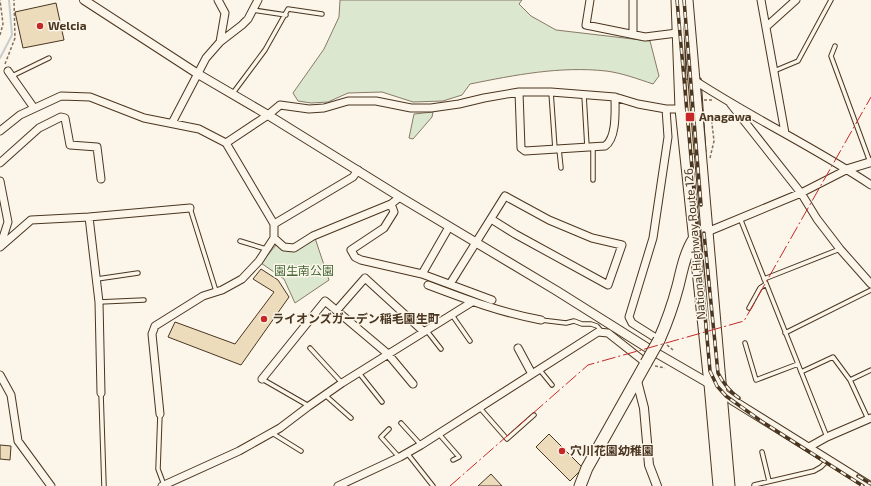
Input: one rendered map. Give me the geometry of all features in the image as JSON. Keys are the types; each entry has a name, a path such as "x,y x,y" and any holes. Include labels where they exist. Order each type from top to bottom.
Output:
{"highway":[{"name":"National Highway Route 126","path":"676,0 681,109 710,384 718,486"},
{"name":"National Highway Route 126","path":"687,0 729,486"},
{"name":"National Highway Route 126","path":"580,486 587,468 661,341 684,260 694,239"}],"street":[{"path":"84,0 198,74 476,242 646,348 710,384 732,400 870,486"},
{"path":"218,0 225,13 220,42"},
{"path":"172,123 198,74 201,65 220,42 242,25 248,18 258,0"},
{"path":"590,0 586,25 645,37 677,33"},
{"path":"633,0 633,34"},
{"path":"761,0 785,133"},
{"path":"766,27 796,0"},
{"path":"8,71 34,108"},
{"path":"694,80 730,103 848,169 871,185"},
{"path":"226,143 268,115 280,105 309,109 324,108 348,101 376,101 411,108 431,108 519,92 551,92 614,97 638,104 666,109 681,109"},
{"path":"519,92 521,148 526,151 605,146 610,142 615,124 614,97"},
{"path":"0,132 20,115 61,96 90,97 144,118 199,129 226,143 274,224 274,238 259,261 242,278 216,292 203,296 155,326 152,334 160,414"},
{"path":"730,103 801,193 816,219 871,284"},
{"path":"661,341 632,323 629,316 653,238 668,136 666,109"},
{"path":"0,163 39,128 61,117 65,118 70,145 97,147 101,179"},
{"path":"707,232 801,193 848,169 871,162"},
{"path":"274,224 353,177 358,170"},
{"path":"0,181 8,222 0,247"},
{"path":"450,284 505,196 550,220 592,238 622,245 608,284 515,234 491,219"},
{"path":"274,238 284,247 294,248 313,236 391,204 400,197"},
{"path":"391,204 394,212 384,228 351,250 355,257 361,260 422,274 492,300"},
{"path":"0,247 31,220 89,217 190,208"},
{"path":"89,217 99,302 101,393"},
{"path":"422,274 449,227"},
{"path":"337,310 365,278 425,331"},
{"path":"428,285 506,313 541,320"},
{"path":"262,379 325,302 337,310 388,354 413,384"},
{"path":"165,485 239,451 280,428 342,383 472,302"},
{"path":"338,486 421,446 479,407 598,332 608,333 648,364"},
{"path":"518,348 532,374"},
{"path":"0,375 12,395 18,440 51,486"},
{"path":"637,381 644,408 649,465 657,486"},
{"path":"809,447 827,437 869,419"}],"lane":[{"path":"774,71 798,61 831,0"},
{"path":"232,94 265,50 288,9 322,14"},
{"path":"253,10 286,15"},
{"path":"834,46 831,56 871,162"},
{"path":"8,71 49,58"},
{"path":"551,92 557,149 561,168"},
{"path":"584,95 593,180"},
{"path":"190,208 216,292"},
{"path":"740,218 827,437"},
{"path":"240,241 267,249"},
{"path":"764,279 840,249"},
{"path":"97,279 138,273"},
{"path":"749,308 760,288 766,284"},
{"path":"785,333 871,290"},
{"path":"99,302 144,300"},
{"path":"452,315 470,341"},
{"path":"541,320 566,323 574,321 582,324 591,324 597,326 603,333"},
{"path":"425,331 441,349"},
{"path":"744,343 756,380 798,364"},
{"path":"310,348 342,383"},
{"path":"801,372 834,357 850,380 869,419"},
{"path":"539,369 552,385"},
{"path":"850,380 871,370"},
{"path":"359,373 382,402"},
{"path":"262,379 309,406"},
{"path":"101,393 104,486"},
{"path":"325,395 351,418"},
{"path":"479,407 507,439 534,415"},
{"path":"160,414 158,469 165,485"},
{"path":"401,423 421,446"},
{"path":"389,428 381,437 400,457"},
{"path":"272,432 301,451"},
{"path":"439,434 459,456 453,460"},
{"path":"762,452 769,481"},
{"path":"407,453 433,486"},
{"path":"754,486 769,481 814,471 829,460"}],"path":[{"path":"0,0 3,24 0,35"},
{"path":"8,71 15,38 14,0"},
{"path":"704,106 703,100 714,100"},
{"path":"709,163 714,141 711,115"},
{"path":"707,121 712,121"},
{"path":"661,341 673,350"},
{"path":"648,364 668,368"}],"green space":[{"path":"340,0 522,0 519,4 531,16 556,30 650,41 659,76 653,84 606,71 572,70 538,72 470,84 462,95 443,101 413,102 382,92 348,93 328,102 311,103 298,101 293,93 324,49 339,17"},
{"path":"433,112 432,117 413,139 409,138 414,114"},
{"name":"園生南公園","path":"315,238 329,280 295,303 284,279 261,263 276,245 282,249 292,251 301,248"}],"building":[{"name":"Welcia","path":"56,3 64,40 23,48 15,12"},
{"path":"701,78 706,152 683,155 677,80"},
{"name":"ライオンズガーデン稲毛園生町","path":"261,269 278,280 289,297 241,365 168,337 175,322 235,344 274,292 253,279"},
{"path":"549,434 583,468 570,481 536,447"},
{"path":"0,445 11,446 10,460 0,459"},
{"path":"491,474 502,486 478,486"}],"waterway":[{"path":"0,58 12,35 9,0"}],"railway":[{"path":"677,0 710,371 717,386 726,396 761,421 863,486"},
{"path":"684,0 701,205"},
{"path":"704,233 718,373 732,393 739,398"},
{"path":"858,476 871,484"}],"power":[{"path":"450,486 588,365 744,321 871,97"}],"place":[{"name":"Welcia","path":"40,26"},
{"name":"Anagawa","path":"690,117"},
{"name":"ライオンズガーデン稲毛園生町","path":"264,319"},
{"name":"穴川花園幼稚園","path":"562,451"}]}
